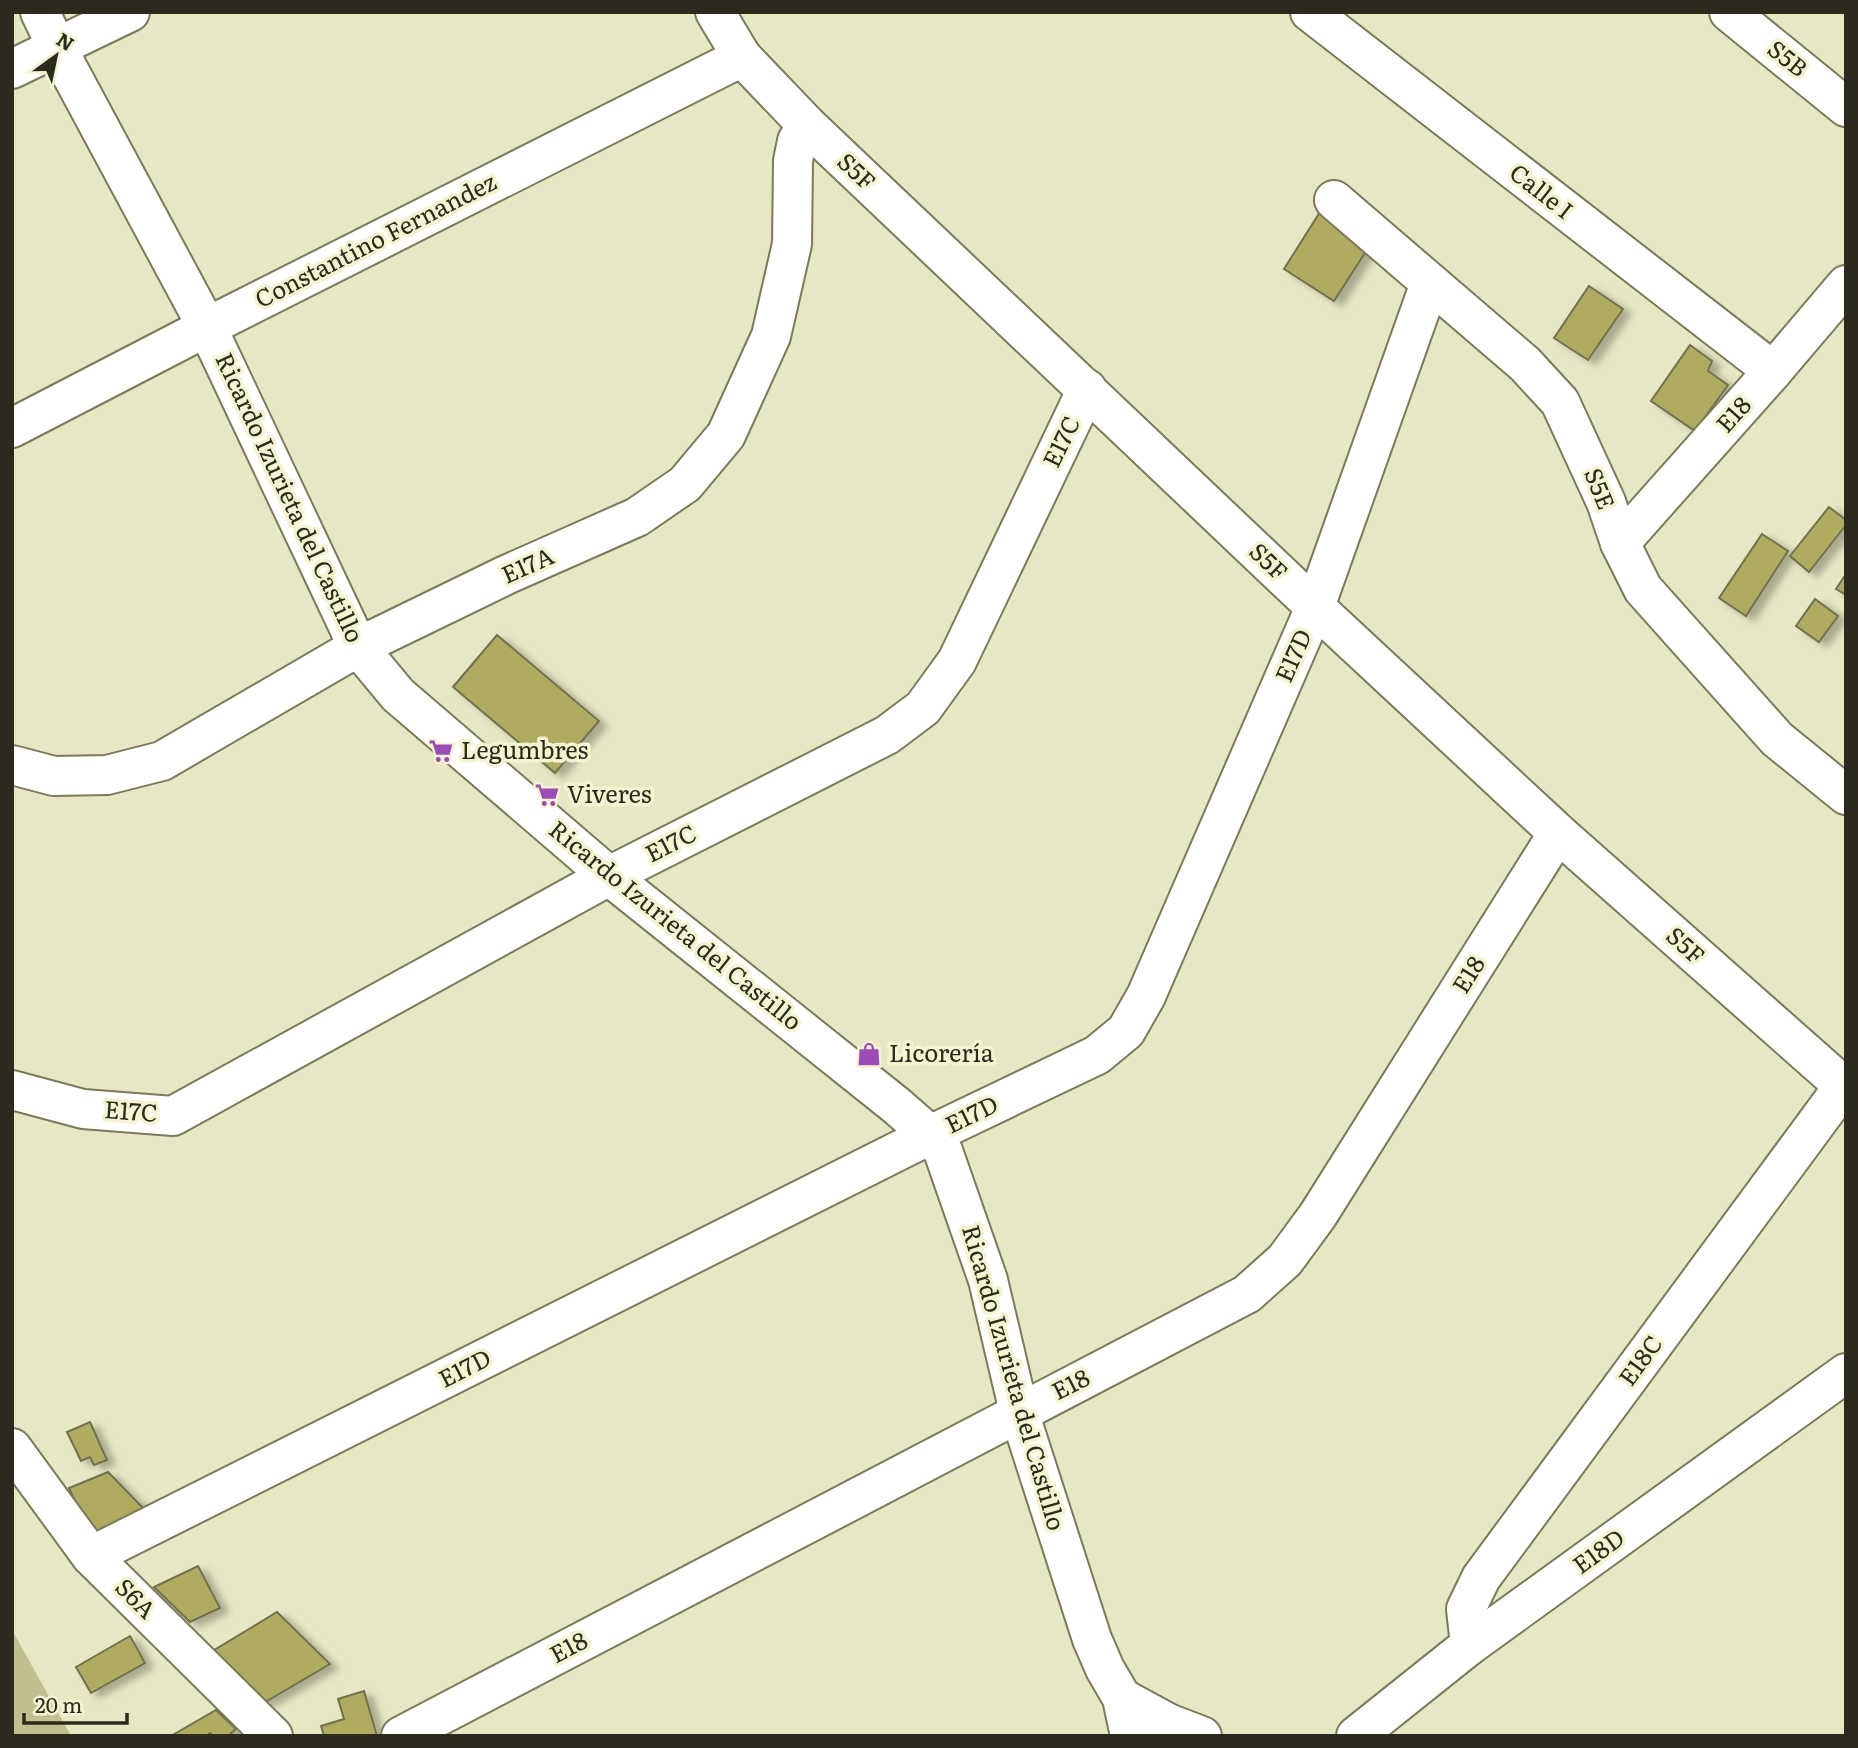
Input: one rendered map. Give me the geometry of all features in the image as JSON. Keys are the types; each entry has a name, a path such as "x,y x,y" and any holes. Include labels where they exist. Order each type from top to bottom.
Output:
{"street":[{"name":"Ricardo Izurieta del Castillo","path":"40,12 207,327 358,647 398,695 609,876 897,1106 930,1135 943,1151 988,1280 1019,1412 1092,1639 1122,1698 1130,1736"},
{"path":"12,69 130,12"},
{"name":"S5F","path":"715,12 742,57 807,125 1315,607 1558,833 1844,1087"},
{"name":"Calle I","path":"1310,12 1773,371"},
{"name":"S5B","path":"1729,12 1846,107"},
{"name":"Constantino Fernandez","path":"12,428 742,57"},
{"name":"E17A","path":"12,765 54,776 107,775 162,761 358,647 506,575 636,517 685,484 726,435 771,336 792,244 793,161 797,141 807,125"},
{"name":"S5E","path":"1334,200 1525,363 1560,402 1606,502 1620,543 1643,589 1777,738 1846,795"},
{"name":"E17D","path":"92,1556 930,1135 1097,1055 1126,1031 1146,996 1315,607 1430,283"},
{"name":"E18","path":"1620,543 1846,285"},
{"name":"E17C","path":"12,1090 83,1109 173,1116 609,876 887,735 923,708 957,661 1087,389"},
{"name":"E18","path":"401,1736 1247,1294 1285,1259 1318,1215 1558,833"},
{"name":"E18C","path":"1470,1645 1466,1609 1481,1578 1844,1087"},
{"name":"E18D","path":"1356,1736 1470,1645 1846,1373"},
{"name":"S6A","path":"12,1448 92,1556 273,1736"},
{"path":"1109,1736 1122,1698 1168,1723 1202,1736"}],"shaded area":[{"path":"12,1630 71,1736 12,1736"}],"building":[{"path":"1320,212 1370,245 1334,301 1284,269"},
{"path":"1589,286 1623,309 1588,360 1554,338"},
{"path":"1690,345 1712,361 1708,371 1728,385 1695,431 1651,401"},
{"path":"1829,507 1846,520 1846,525 1809,572 1790,556"},
{"path":"1762,534 1788,551 1746,616 1719,598"},
{"path":"1846,574 1846,595 1836,589"},
{"path":"1815,599 1838,616 1819,642 1796,626"},
{"path":"497,635 599,721 555,773 453,687"},
{"path":"90,1422 107,1460 94,1465 90,1457 81,1461 67,1432"},
{"path":"108,1472 145,1510 95,1534 85,1525 69,1488"},
{"path":"198,1566 220,1608 190,1622 154,1587"},
{"path":"277,1612 330,1664 267,1701 261,1701 211,1652"},
{"path":"130,1636 145,1663 91,1693 76,1667"},
{"path":"364,1691 377,1736 324,1736 321,1726 344,1719 338,1699"},
{"path":"216,1710 236,1729 228,1736 213,1736 210,1733 206,1736 171,1736"}],"place":[{"name":"Legumbres","path":"441,751"},
{"name":"Viveres","path":"547,795"},
{"name":"Licorería","path":"869,1054"}]}
